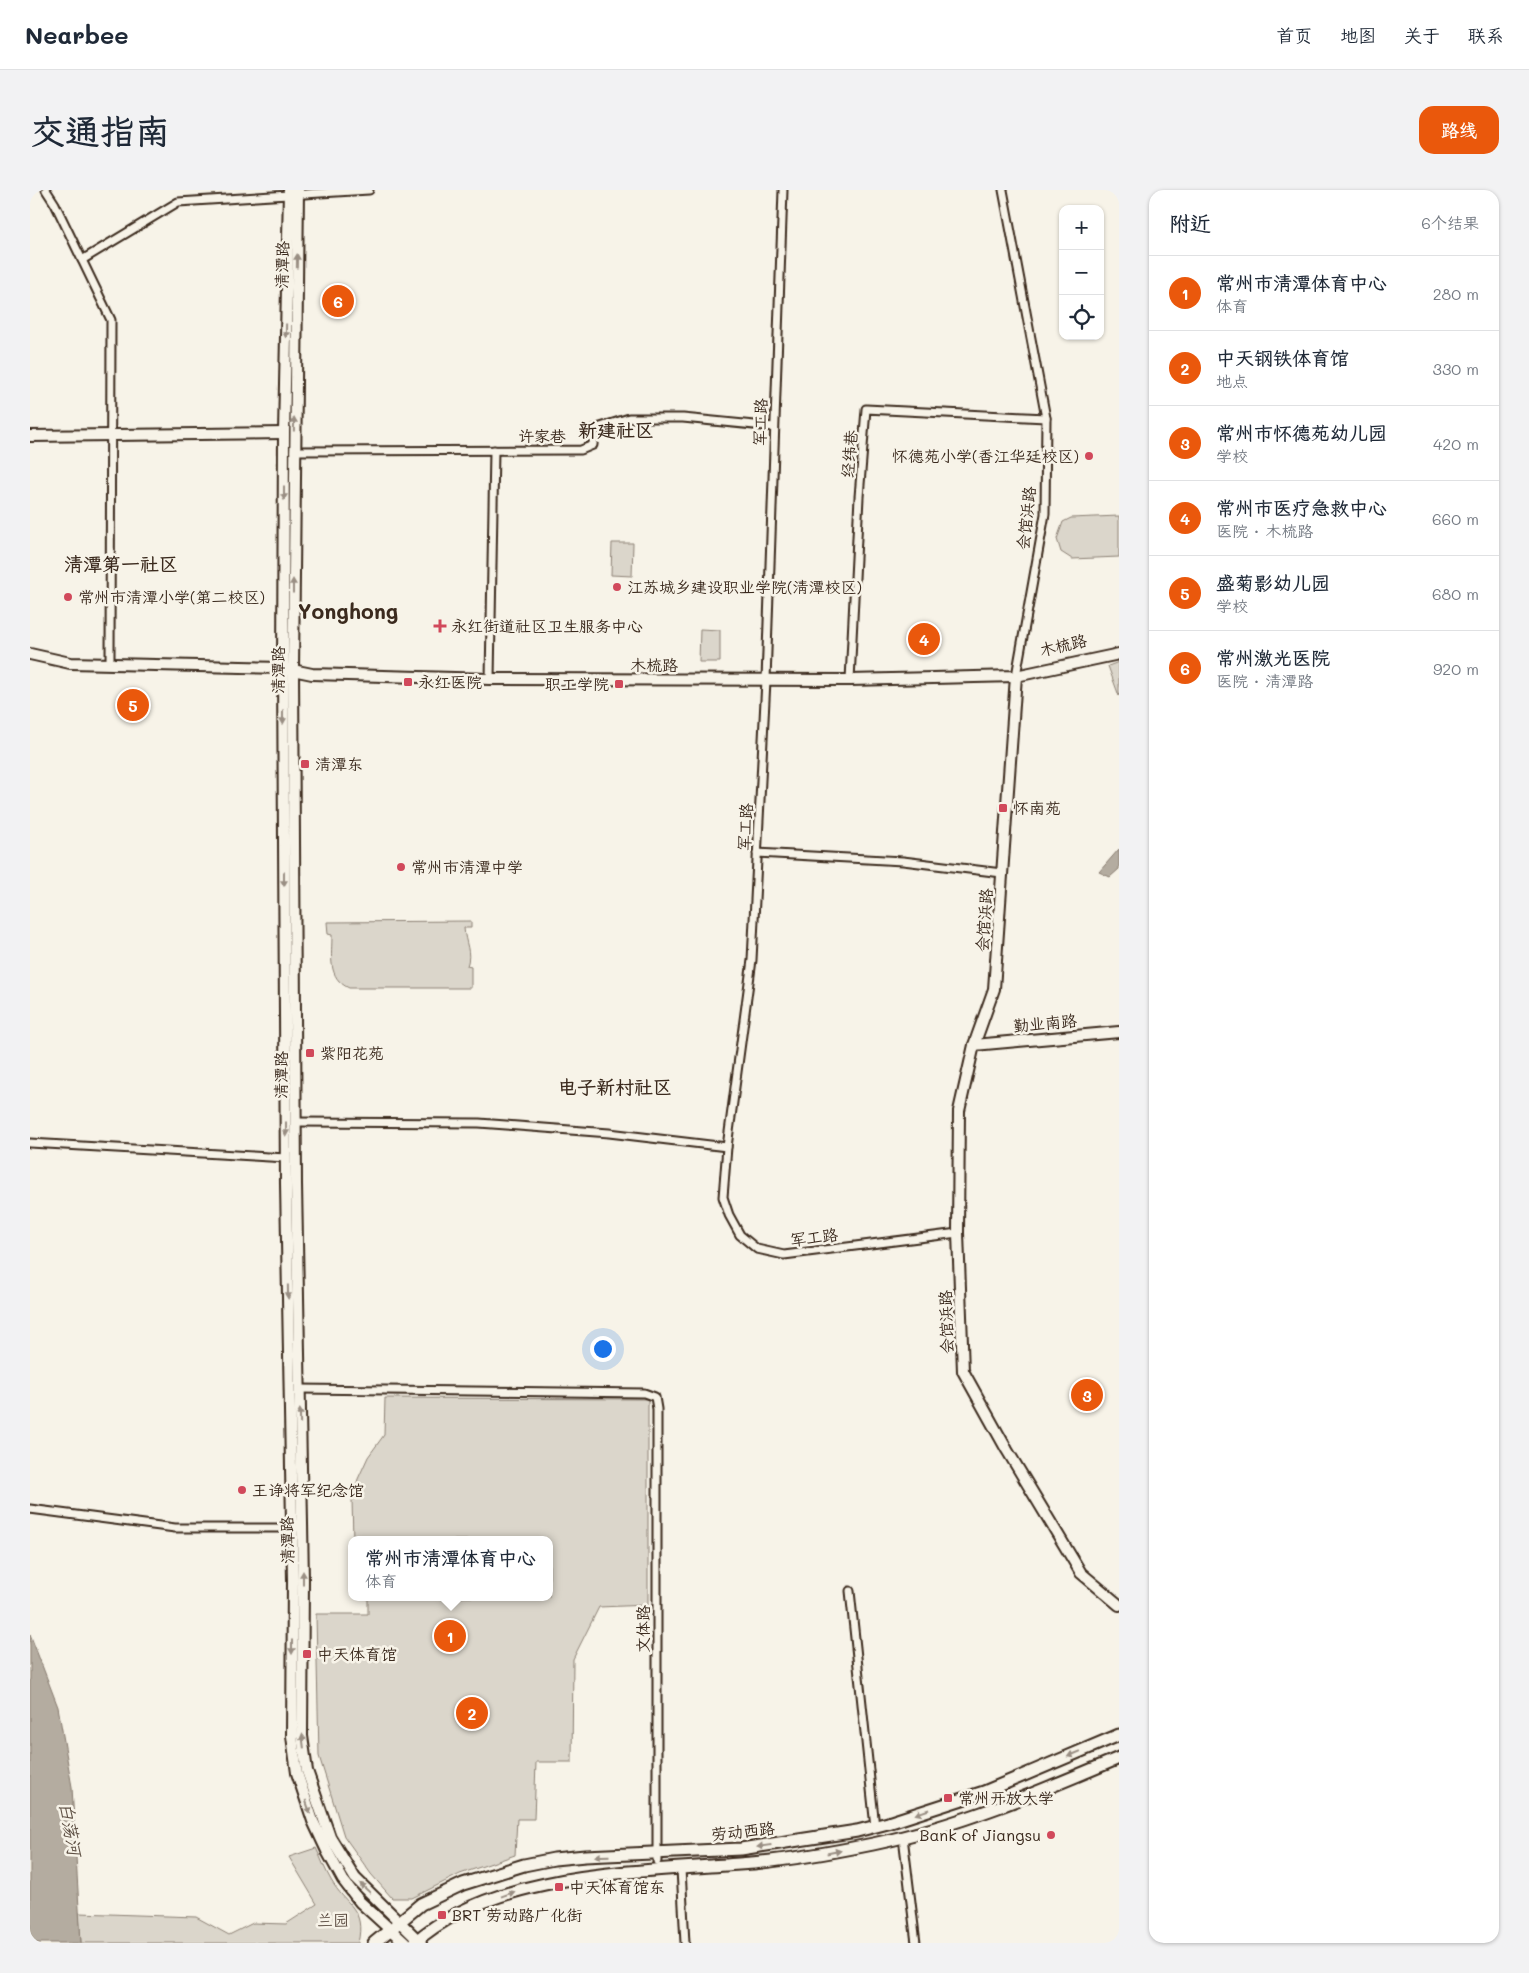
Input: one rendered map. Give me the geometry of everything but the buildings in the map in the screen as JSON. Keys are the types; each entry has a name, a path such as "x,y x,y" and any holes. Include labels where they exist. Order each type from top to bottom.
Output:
{"main road":[{"name":"清潭路","path":"293,192 284,433 300,1389 292,1736 297,1773 313,1820 343,1880 360,1902 391,1928 405,1943"},
{"name":"清潭路","path":"293,192 294,450 288,669 286,1158 302,1736 307,1771 330,1837 355,1878 404,1924 418,1942"},
{"path":"30,436 284,433"},
{"name":"木梳路","path":"1016,676 1030,668 1119,648"},
{"name":"木梳路","path":"30,654 70,663 288,669 312,674 490,679 850,680 1016,676 1119,654"},
{"name":"会馆浜路","path":"1016,676 994,988 974,1045 959,1112 958,1233 963,1371 1007,1450 1081,1573 1119,1606"},
{"name":"勤业南路","path":"974,1045 1119,1032"},
{"name":"劳动西路","path":"374,1943 391,1928 404,1924 421,1904 463,1884 524,1865 554,1859 657,1857 741,1849 826,1837 876,1827 984,1792 1119,1735"},
{"name":"劳动西路","path":"418,1942 441,1923 468,1909 530,1886 554,1881 820,1854 903,1837 1029,1797 1119,1758"}],"street":[{"path":"46,190 110,320 110,663"},
{"path":"82,260 178,202 293,192 369,190"},
{"name":"军工路","path":"784,190 766,680 752,960 727,1147 723,1197 729,1215 740,1235 757,1249 784,1255 958,1233"},
{"name":"会馆浜路","path":"1002,190 1046,418 1045,514 1016,676"},
{"name":"经纬巷","path":"850,680 859,497 866,409 1046,418"},
{"name":"许家巷","path":"294,450 581,450 593,445 594,429 629,418 683,418 774,427"},
{"path":"490,679 494,450"},
{"path":"757,853 903,861 1002,873"},
{"path":"296,1122 479,1123 609,1133 727,1147"},
{"path":"30,1143 286,1158"},
{"name":"文体路","path":"300,1389 644,1393 656,1397 657,1857"},
{"path":"30,1509 175,1528 297,1527"},
{"path":"850,1591 876,1827"},
{"path":"903,1837 916,1943"},
{"path":"681,1869 684,1943"}],"green space":[{"path":"1119,516 1119,557 1072,559 1061,552 1057,539 1063,522 1071,518"},
{"path":"612,543 633,543 632,576 611,575"},
{"path":"700,629 720,630 720,662 699,662"},
{"path":"1119,662 1119,696 1108,666"},
{"path":"471,921 471,928 464,928 469,952 467,966 471,967 471,988 349,988 342,984 334,972 332,966 332,935 328,934 327,922"},
{"path":"385,1398 648,1399 648,1605 599,1607 573,1659 572,1762 536,1762 534,1819 517,1819 515,1855 460,1874 412,1898 392,1898 371,1874 344,1836 319,1756 316,1614 368,1614 368,1601 553,1601 553,1536 353,1536 352,1499 358,1479 368,1457 384,1435"},
{"name":"兰园","path":"316,1848 331,1880 357,1915 360,1931 358,1943 81,1943 79,1913 196,1917 229,1935 253,1923 286,1924 317,1904 289,1857"}],"water":[{"path":"1119,849 1119,869 1110,877 1099,872"},
{"name":"白荡河","path":"30,1634 58,1707 72,1787 81,1943 30,1943"}],"place":[{"name":"常州激光医院","path":"338,301"},
{"name":"怀德苑小学(香江华廷校区)","path":"1089,456"},
{"name":"江苏城乡建设职业学院(清潭校区)","path":"617,587"},
{"name":"常州市清潭小学(第二校区)","path":"68,597"},
{"name":"永红街道社区卫生服务中心","path":"440,626"},
{"name":"常州市医疗急救中心","path":"924,639"},
{"name":"永红医院","path":"408,682"},
{"name":"职工学院","path":"619,684"},
{"name":"盛菊影幼儿园","path":"133,705"},
{"name":"清潭东","path":"305,764"},
{"name":"怀南苑","path":"1003,808"},
{"name":"常州市清潭中学","path":"401,867"},
{"name":"紫阳花苑","path":"310,1053"},
{"name":"常州市怀德苑幼儿园","path":"1087,1395"},
{"name":"王诤将军纪念馆","path":"242,1490"},
{"name":"常州市清潭体育中心","path":"450,1636"},
{"name":"中天体育馆","path":"307,1654"},
{"name":"中天钢铁体育馆","path":"472,1713"},
{"name":"常州开放大学","path":"948,1798"},
{"name":"Bank of Jiangsu","path":"1051,1835"},
{"name":"中天体育馆东","path":"559,1887"},
{"name":"BRT 劳动路广化街","path":"442,1915"}],"district":[{"name":"新建社区","path":"616,430"},
{"name":"清潭第一社区","path":"121,564"},
{"name":"Yonghong","path":"348,612"},
{"name":"电子新村社区","path":"615,1087"}]}
